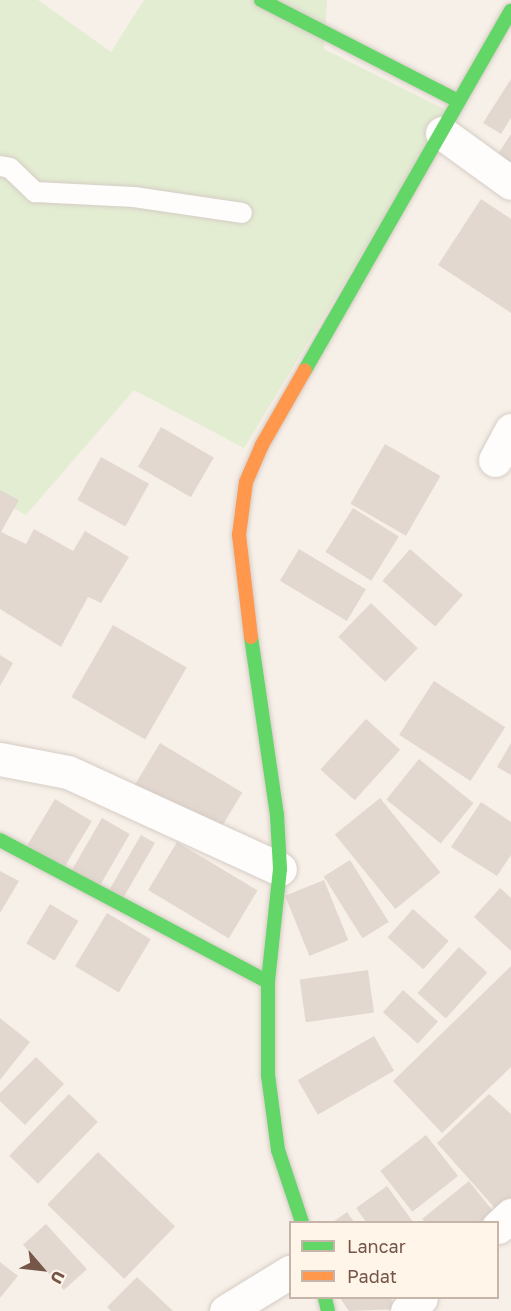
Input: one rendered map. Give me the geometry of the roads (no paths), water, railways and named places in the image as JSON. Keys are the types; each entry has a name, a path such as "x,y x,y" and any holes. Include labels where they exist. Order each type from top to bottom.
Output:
{"street":[{"path":"261,0 458,101"},
{"path":"302,1221 278,1150 268,1075 268,982 280,869 277,815 243,578 239,535 246,483 262,445 511,11"},
{"path":"442,133 511,183"},
{"path":"495,460 511,430"},
{"path":"0,759 68,772 280,869"},
{"path":"0,840 268,982"},
{"path":"499,1226 511,1215"},
{"path":"226,1311 289,1273"},
{"path":"407,1311 420,1299"}],"lane":[{"path":"0,166 10,168 35,192 134,197 242,213"}]}
